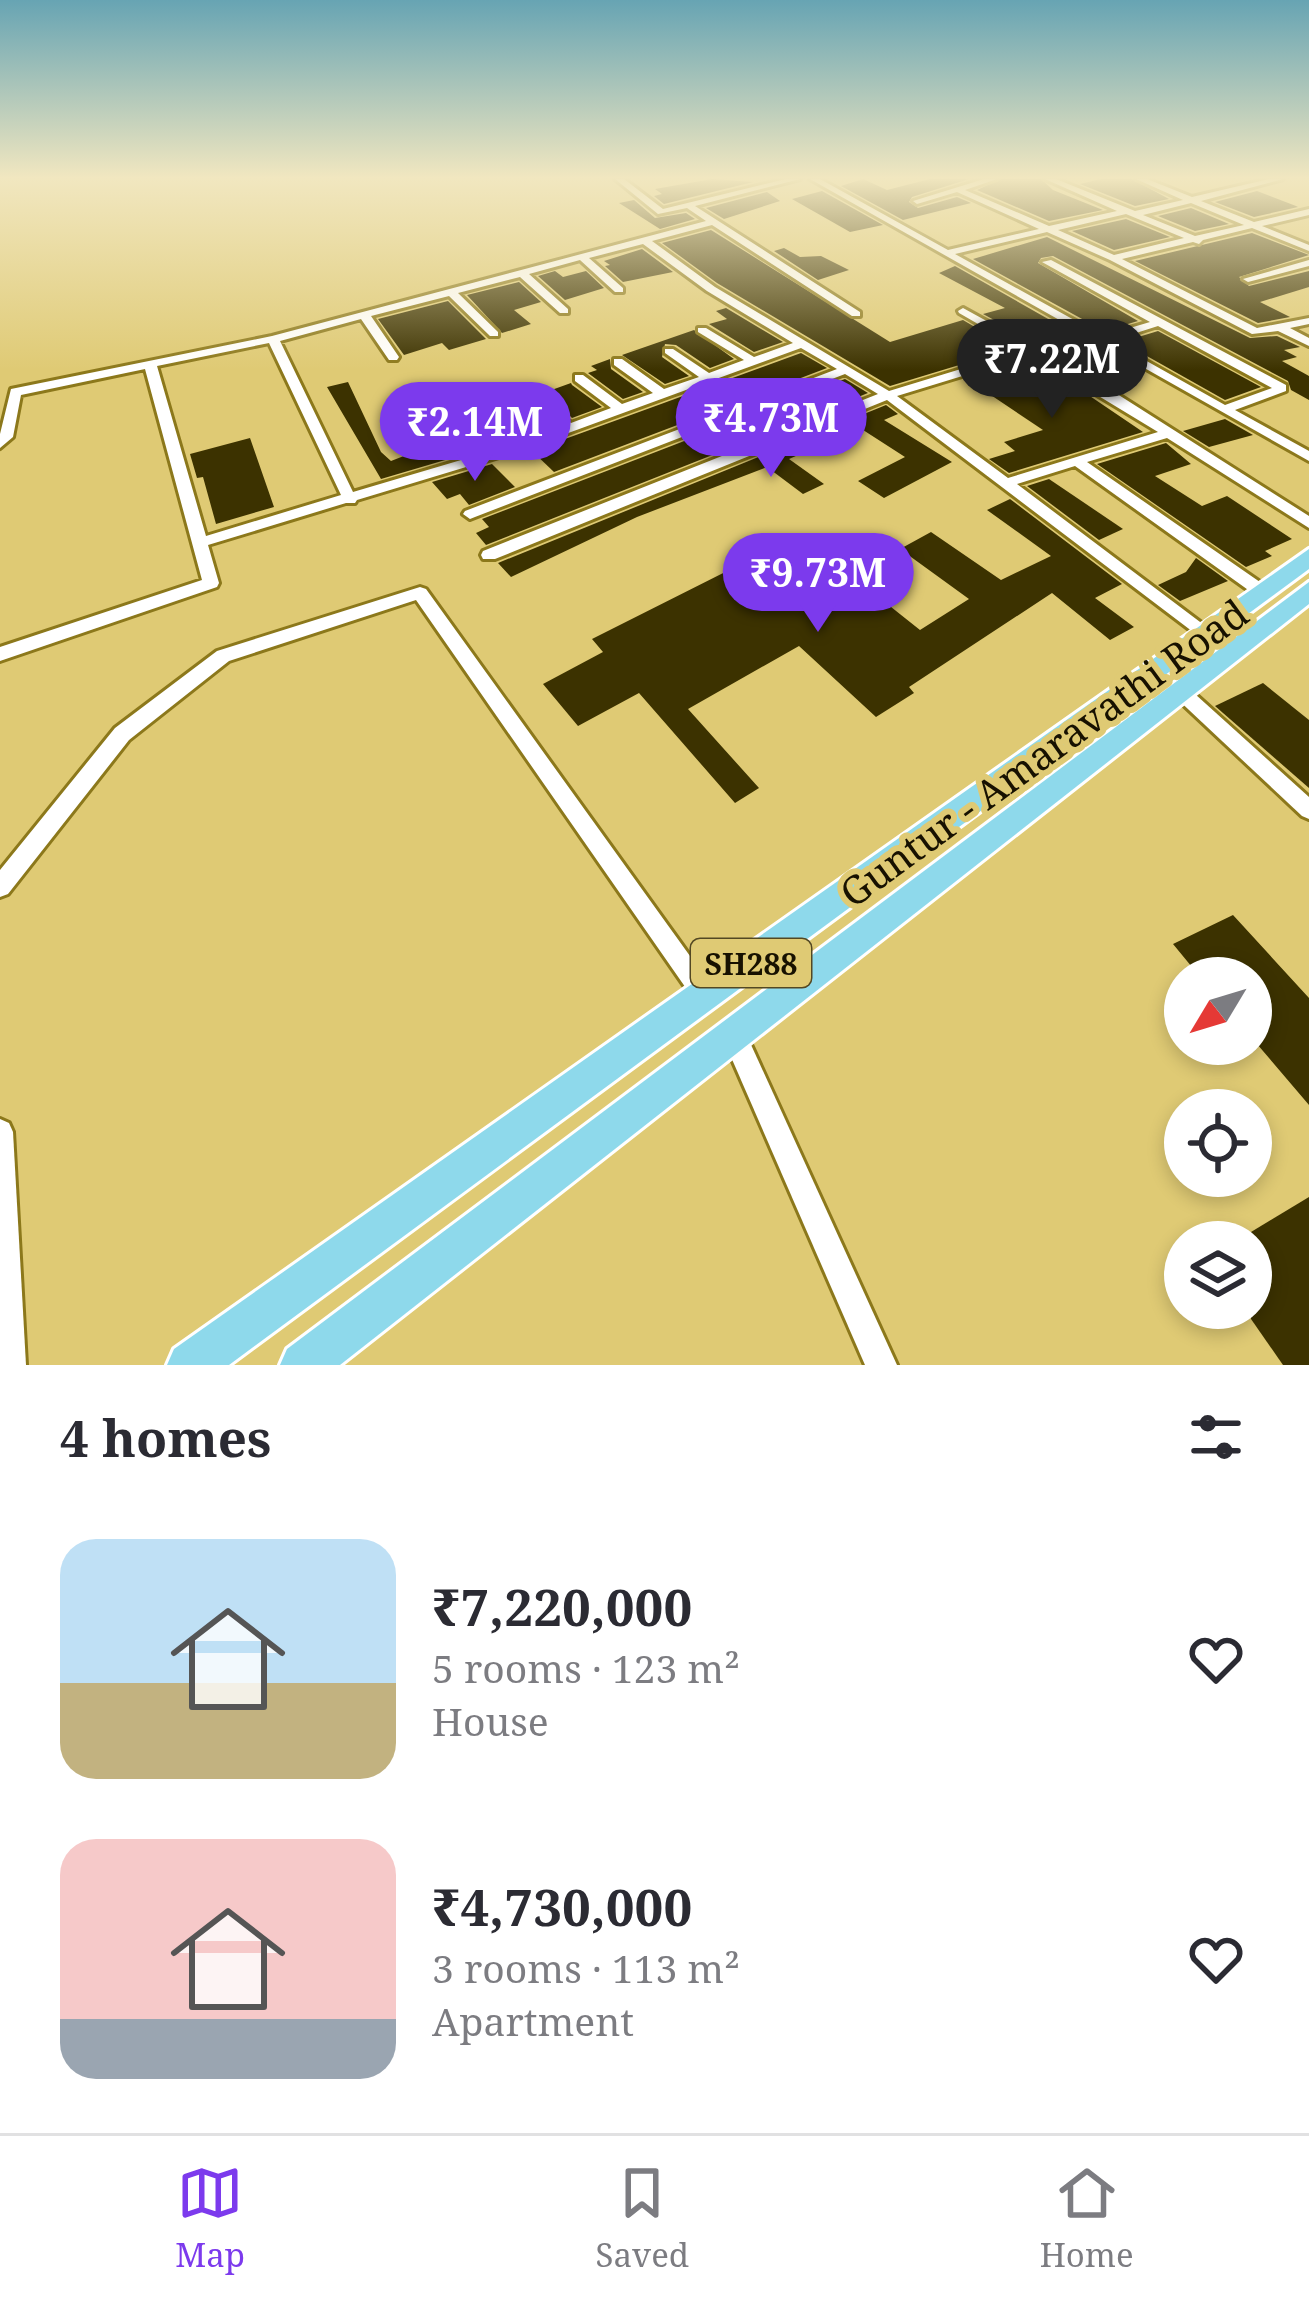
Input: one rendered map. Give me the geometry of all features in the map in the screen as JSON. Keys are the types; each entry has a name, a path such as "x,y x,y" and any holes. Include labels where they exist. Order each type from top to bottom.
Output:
{"main road":[{"name":"Guntur - Amaravathi Road","path":"302,1365 733,1034 1125,711 1207,634 1309,557"},
{"name":"Guntur - Amaravathi Road","path":"190,1365 705,996 1125,711 1180,690 1309,591"}],"street":[{"path":"0,444 6,436 8,393 273,339 639,243"},
{"path":"647,243 711,289 888,395 1207,634"},
{"path":"745,243 856,314"},
{"path":"929,243 1309,457"},
{"path":"948,253 993,243"},
{"path":"1078,243 1256,332 1309,320"},
{"path":"1113,258 1190,243"},
{"path":"583,258 619,290"},
{"path":"1047,262 1282,388 1226,409"},
{"path":"1248,279 1309,263"},
{"path":"524,274 564,311"},
{"path":"452,293 494,334"},
{"path":"963,310 1309,523"},
{"path":"365,316 393,357"},
{"path":"1103,340 1160,322"},
{"path":"1280,327 1309,344"},
{"path":"702,330 753,361"},
{"path":"273,339 350,500"},
{"path":"199,543 514,448 800,344"},
{"path":"669,351 707,377"},
{"path":"489,555 888,395 1030,351"},
{"path":"618,362 662,394"},
{"path":"0,654 211,583 152,367"},
{"path":"470,514 846,370"},
{"path":"579,378 620,409"},
{"path":"530,395 569,428"},
{"path":"479,416 514,448"},
{"path":"1006,483 1168,433"},
{"path":"1076,460 1264,592"},
{"path":"0,887 122,734 223,656 420,592 705,996"},
{"path":"1180,690 1309,810"},
{"path":"733,1034 881,1365"},
{"path":"0,1132 10,1365"}],"building":[{"path":"662,243 731,243 890,342 963,320 1012,349 890,386 717,283"},
{"path":"1028,243 1058,243 1250,338 1277,336 1300,347 1284,350 1297,357 1282,361 1309,376 1309,400 1291,390 1288,381 1053,256 1038,263 1138,321 1104,331 973,259"},
{"path":"1098,243 1145,243 1114,250"},
{"path":"1211,243 1277,243 1309,255 1239,277 1249,286 1309,271 1309,287 1260,302 1290,317 1258,323 1135,261"},
{"path":"784,248 800,257 821,256 849,270 818,280 774,251"},
{"path":"642,249 673,272 623,282 605,266 610,265 604,261"},
{"path":"955,266 1131,366 1108,374 1046,339 1035,342 983,314 1005,308 939,273"},
{"path":"555,271 563,277 586,271 604,288 565,300 538,276"},
{"path":"519,282 541,302 514,310 531,324 502,333 467,295"},
{"path":"448,301 486,339 449,350 442,343 404,355 378,319"},
{"path":"726,308 783,342 754,352 709,324 727,319 716,311"},
{"path":"694,330 734,359 710,368 676,345 665,344 662,357 689,376 665,384 622,355"},
{"path":"1158,331 1261,387 1225,400 1122,342"},
{"path":"801,353 827,368 554,472 532,451"},
{"path":"610,359 611,369 643,392 623,399 588,373 597,370 591,366"},
{"path":"1002,368 1051,399 1078,388 1143,432 1009,473 989,459 1015,451 1004,442 1043,430 967,379"},
{"path":"845,379 868,393 486,545 476,533 489,527 482,519"},
{"path":"348,382 381,452 391,461 463,433 479,450 381,479 327,387"},
{"path":"571,383 602,407 572,418 546,392"},
{"path":"497,397 528,425 544,419 551,425 517,438 477,404"},
{"path":"886,405 898,414 884,420 952,462 884,498 858,481 905,457 860,428 789,459 824,484 803,494 767,467 637,517 511,577 498,563"},
{"path":"1225,419 1253,435 1209,447 1183,431"},
{"path":"250,438 274,507 216,524 203,477 197,478 190,454"},
{"path":"1166,443 1191,464 1155,476 1202,506 1227,496 1292,539 1265,551 1272,556 1246,567 1097,464"},
{"path":"492,464 515,487 469,505 460,494 447,499 432,482"},
{"path":"1049,479 1123,529 1099,540 1027,486"},
{"path":"1010,499 1122,584 1095,598 1134,627 1110,640 1052,593 909,687 914,693 876,717 799,646 688,709 759,788 735,803 639,693 578,726 543,684 603,652 592,639 755,557 802,597 847,572 920,630 969,599 900,549 931,532 1001,580 1051,556 987,510"},
{"path":"1196,558 1228,581 1180,601 1158,585 1186,572"},
{"path":"1263,683 1309,720 1309,788 1215,706"},
{"path":"1233,915 1271,957 1184,957 1173,944"},
{"path":"1272,958 1309,998 1309,1105 1272,1062"},
{"path":"1309,1197 1309,1365 1283,1365 1258,1329 1272,1329 1269,1221"}]}
